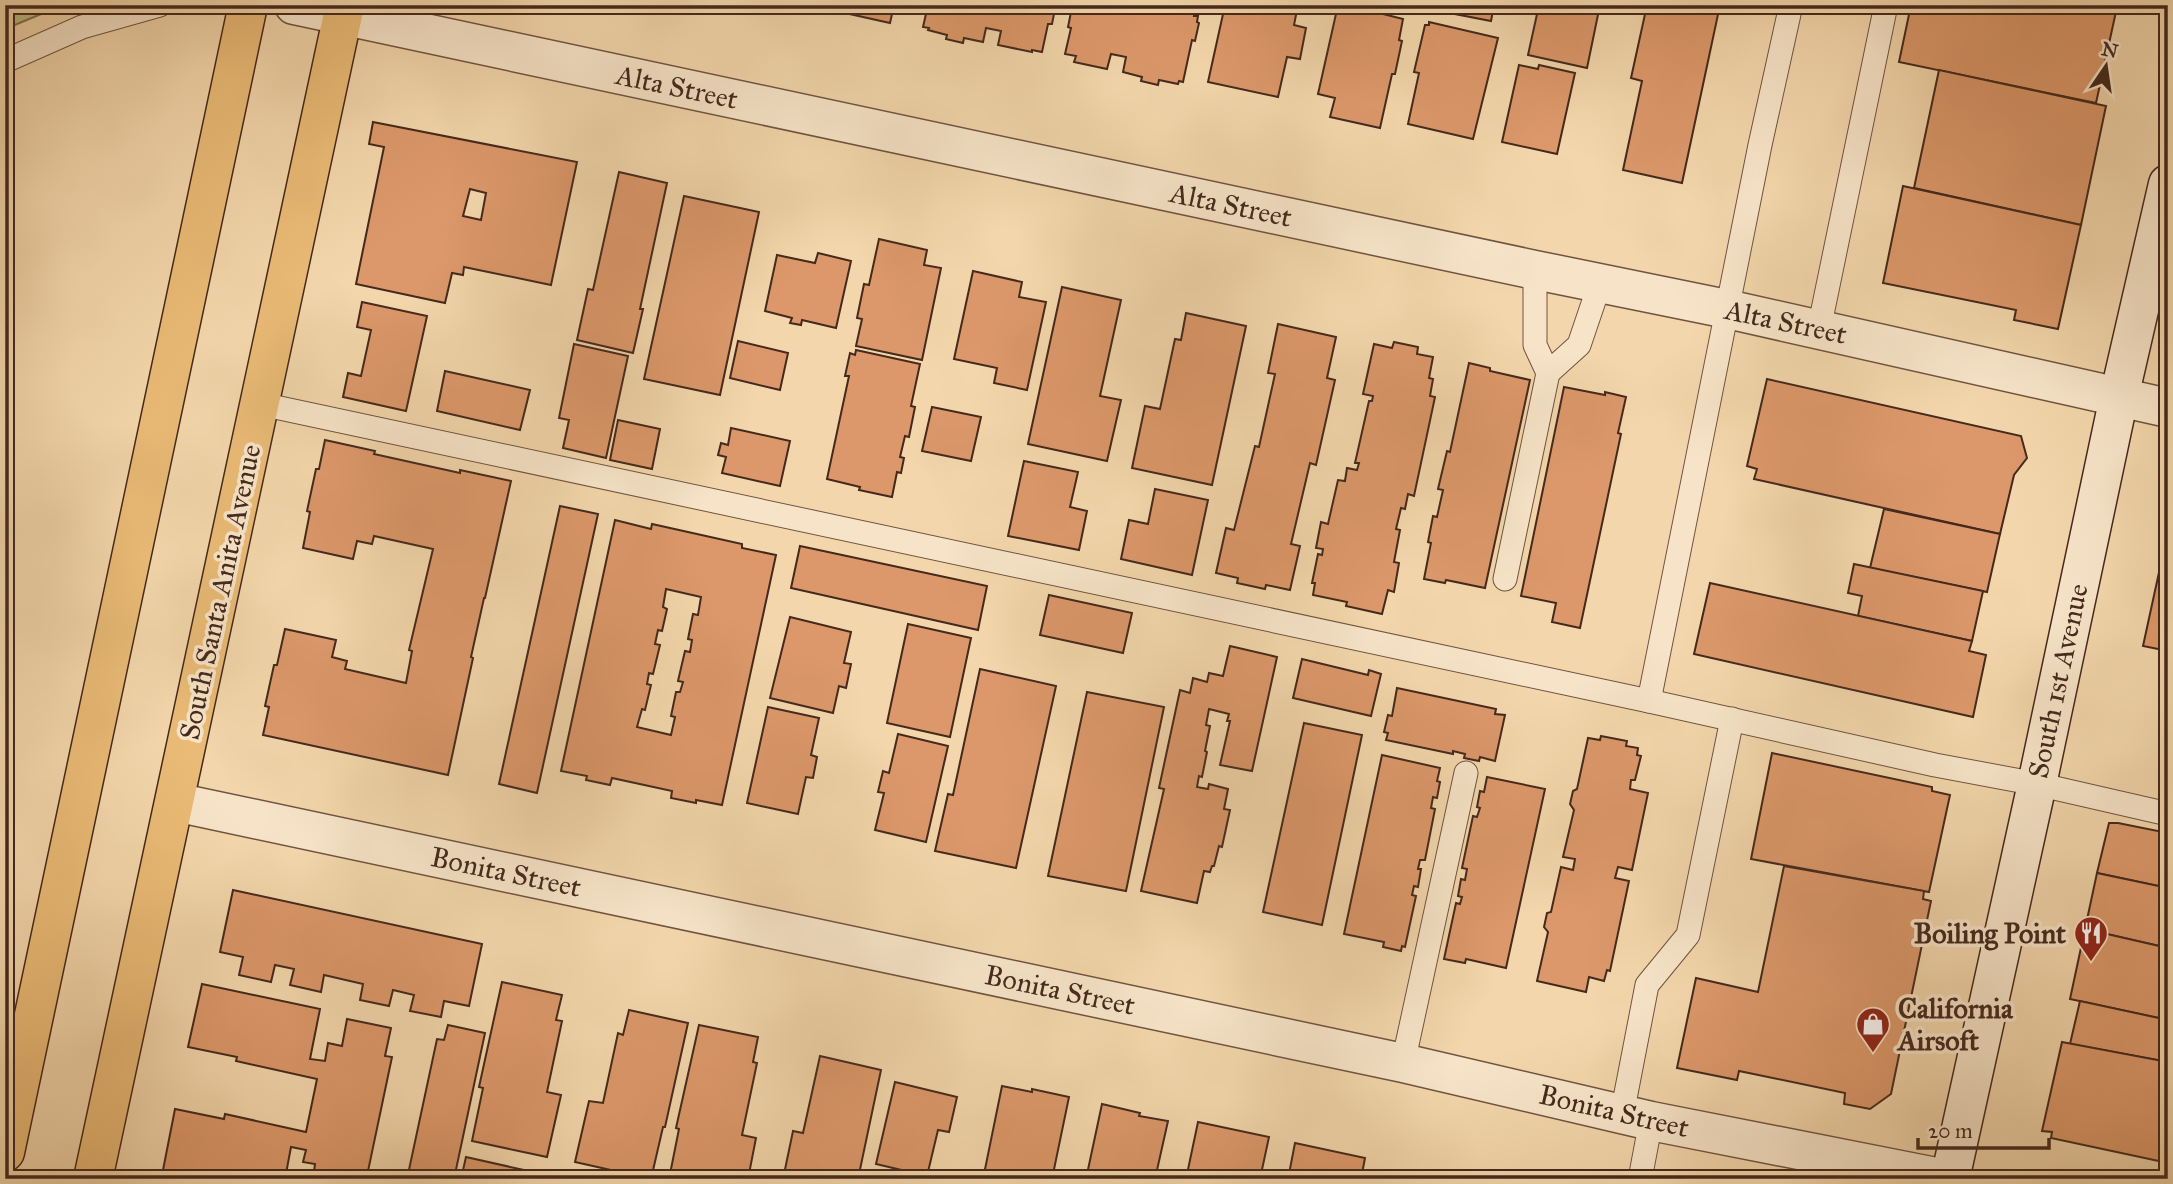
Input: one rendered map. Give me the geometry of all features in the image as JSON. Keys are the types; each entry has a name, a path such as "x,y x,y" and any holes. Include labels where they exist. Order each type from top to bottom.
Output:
{"main road":[{"path":"5,1152 248,5"},
{"name":"South Santa Anita Avenue","path":"93,1179 344,11"}],"street":[{"name":"Alta Street","path":"294,5 344,11 1535,270 1819,329 2168,408"},
{"name":"South 1st Avenue","path":"1948,1179 2168,184"},
{"name":"Bonita Street","path":"175,802 1403,1063 1636,1118 1948,1179"}],"lane":[{"path":"5,61 82,27 160,5"},
{"path":"1649,701 1791,5"},
{"path":"1819,329 1886,5"},
{"path":"1535,270 1535,345 1548,373"},
{"path":"1505,579 1548,373 1579,345 1600,283"},
{"path":"261,404 2168,814"},
{"path":"1640,1179 1636,1118 1647,985 1688,934 1732,719"},
{"path":"1403,1063 1466,773"}],"shaded area":[{"path":"5,5 63,5 5,29"}],"building":[{"path":"809,5 894,5 890,23"},
{"path":"928,5 1053,5 1052,8 1055,9 1052,24 1048,24 1042,52 1032,52 998,45 1001,31 986,28 983,42 964,38 963,43 946,39 947,35 923,27"},
{"path":"1076,5 1142,5 1170,11 1171,5 1179,5 1196,9 1194,16 1198,16 1199,23 1195,41 1192,40 1183,82 1179,81 1178,84 1159,80 1158,85 1141,81 1142,77 1123,72 1126,57 1111,54 1107,69 1074,62 1076,56 1065,54 1071,28 1068,27 1071,12 1074,13"},
{"path":"1225,5 1298,5 1294,25 1306,28 1300,59 1287,57 1278,97 1208,82"},
{"path":"1338,5 1357,10 1358,5 1385,5 1383,14 1403,19 1399,40 1402,41 1380,128 1330,117 1335,98 1318,94"},
{"path":"1441,5 1494,5 1491,21 1439,11"},
{"path":"1539,5 1600,5 1587,68 1528,55"},
{"path":"1647,5 1720,5 1682,183 1623,170 1642,81 1631,78"},
{"path":"1911,5 2117,7 2096,103 1899,62"},
{"path":"1429,22 1498,38 1473,139 1408,124 1419,73 1414,72 1425,25 1429,25"},
{"path":"1519,65 1538,69 1539,65 1575,73 1557,154 1502,142"},
{"path":"1939,70 2106,106 2081,225 1914,188"},
{"path":"373,122 577,162 551,285 464,267 463,275 452,273 445,303 356,284 384,147 369,144","holes":["470,189 486,193 481,220 463,216"]},
{"path":"619,172 667,183 633,353 577,340 588,289 593,290"},
{"path":"1903,186 2081,225 2058,329 2014,320 2016,310 1883,283"},
{"path":"684,196 759,212 720,395 644,379"},
{"path":"879,239 927,250 924,265 941,268 922,360 856,346 862,319 857,318 864,284 869,285"},
{"path":"818,253 851,261 836,328 802,320 801,325 790,323 792,318 765,311 777,255 815,263"},
{"path":"973,271 1022,282 1019,297 1046,302 1027,390 994,383 997,368 954,359"},
{"path":"1062,287 1121,300 1100,396 1121,400 1107,461 1028,444"},
{"path":"362,302 427,316 406,411 343,397 348,373 361,376 371,330 357,327"},
{"path":"1186,313 1246,326 1212,485 1132,468 1145,406 1160,409 1175,339 1181,340"},
{"path":"1278,324 1336,337 1327,378 1335,380 1316,465 1310,463 1291,544 1300,546 1290,590 1266,585 1265,589 1237,583 1238,578 1216,573 1226,528 1234,530 1255,446 1259,447 1275,374 1268,373"},
{"path":"738,341 788,353 780,390 730,378"},
{"path":"1394,342 1418,347 1417,354 1433,357 1429,378 1433,379 1430,396 1435,397 1414,496 1408,494 1405,509 1401,508 1396,529 1400,530 1394,562 1399,563 1394,592 1388,590 1382,614 1346,606 1347,602 1313,595 1315,583 1312,583 1318,554 1322,555 1323,549 1316,548 1321,522 1328,524 1338,480 1345,481 1347,468 1357,470 1359,463 1355,463 1369,401 1372,401 1373,396 1363,394 1374,344 1392,348"},
{"path":"574,344 628,356 606,458 563,448 569,420 559,418"},
{"path":"856,350 920,364 911,406 915,407 909,437 905,436 900,457 904,458 901,473 897,472 892,497 827,479 849,376 845,376 850,353 855,355"},
{"path":"1469,363 1530,380 1485,588 1446,580 1445,583 1424,579 1433,516 1437,517 1443,490 1438,489 1447,451 1450,452"},
{"path":"445,371 530,390 520,430 437,411"},
{"path":"1767,379 2021,436 2027,458 2014,475 2000,534 1754,479 1757,469 1747,466"},
{"path":"1564,387 1626,397 1618,433 1621,434 1580,628 1552,622 1556,603 1521,596"},
{"path":"932,407 981,417 971,461 922,451"},
{"path":"618,420 660,429 652,469 610,460"},
{"path":"731,428 790,441 780,486 722,473 726,457 718,455 721,443 728,445"},
{"path":"325,440 460,473 460,470 511,481 471,657 473,658 448,775 263,735 269,707 265,706 285,629 336,640 332,657 347,661 345,669 406,683 412,651 409,650 433,549 374,536 372,544 357,541 353,559 303,548 310,512 307,511"},
{"path":"1024,461 1078,472 1070,507 1087,511 1079,550 1008,536"},
{"path":"1155,489 1208,500 1192,575 1121,559 1129,520 1148,524"},
{"path":"560,506 598,514 537,793 499,784"},
{"path":"1884,509 2000,534 1987,592 1870,568"},
{"path":"615,520 651,529 652,524 742,544 742,548 776,555 722,805 671,798 672,791 612,778 610,785 586,780 587,776 561,771","holes":["666,589 701,597 698,615 693,614 688,639 692,640 690,652 685,651 678,681 683,682 680,692 676,692 671,716 675,717 671,735 637,727 642,709 645,710 651,685 647,684 649,673 653,674 660,645 655,644 658,630 662,631 667,609 663,607"]},
{"path":"2168,531 2168,651 2143,646"},
{"path":"800,546 987,586 978,630 791,588"},
{"path":"1854,564 1983,591 1972,641 1858,616 1862,596 1848,593"},
{"path":"1710,583 1972,641 1969,651 1986,655 1973,717 1694,654"},
{"path":"1049,595 1132,613 1123,653 1040,635"},
{"path":"790,617 851,632 844,663 851,664 846,688 839,686 833,713 770,698"},
{"path":"908,624 971,638 950,737 887,723"},
{"path":"1230,646 1277,657 1252,771 1220,765 1230,721 1227,721 1229,714 1209,709 1206,725 1210,726 1205,751 1207,752 1197,787 1208,789 1209,784 1228,789 1224,809 1230,810 1222,847 1219,846 1210,872 1204,871 1197,903 1141,891 1164,789 1159,788 1180,690 1190,693 1193,678 1207,682 1209,673 1223,676"},
{"path":"1302,659 1368,675 1369,670 1381,674 1371,716 1293,698"},
{"path":"980,669 1056,686 1016,868 935,851 948,794 953,795"},
{"path":"1397,688 1496,709 1495,714 1505,715 1495,761 1480,757 1479,761 1464,758 1465,754 1453,751 1453,754 1386,740 1388,733 1384,732 1388,715 1392,716"},
{"path":"1087,692 1164,707 1126,891 1048,876"},
{"path":"768,707 819,718 811,755 817,757 813,778 806,777 798,814 747,803"},
{"path":"1304,723 1362,735 1322,925 1263,912"},
{"path":"898,734 948,746 926,842 875,830 884,793 878,792 883,771 889,773"},
{"path":"1601,736 1627,741 1626,746 1638,748 1637,755 1641,756 1630,789 1648,793 1632,870 1618,867 1615,878 1629,881 1610,971 1607,970 1604,981 1589,977 1586,992 1537,981 1548,932 1544,927 1547,913 1551,912 1561,867 1573,870 1575,859 1563,857 1574,810 1570,804 1573,791 1577,789 1588,738 1600,740"},
{"path":"1772,753 1932,787 1932,791 1950,795 1929,892 1751,859"},
{"path":"1382,755 1440,768 1437,798 1433,797 1431,808 1435,809 1425,860 1420,860 1418,887 1414,886 1412,895 1416,896 1405,947 1402,946 1401,951 1383,947 1384,942 1344,934"},
{"path":"1487,777 1545,789 1506,968 1466,959 1465,963 1444,959 1456,903 1460,904 1462,897 1458,896 1461,879 1465,880 1467,869 1462,868 1473,816 1477,817 1480,791 1484,792"},
{"path":"2109,823 2168,833 2168,888 2097,873"},
{"path":"1784,866 1924,891 1923,899 1931,901 1891,1094 1870,1109 1844,1104 1845,1093 1739,1071 1737,1080 1677,1068 1696,978 1758,992"},
{"path":"2097,873 2168,888 2168,948 2085,929"},
{"path":"233,890 482,944 469,1006 444,1001 441,1017 410,1011 414,995 393,990 389,1006 360,1000 363,984 324,975 321,992 290,985 294,969 275,965 271,982 239,975 243,957 220,952"},
{"path":"2085,929 2168,948 2168,1020 2070,999"},
{"path":"502,982 562,995 556,1020 562,1021 547,1092 561,1095 547,1157 472,1141 483,1088 479,1087"},
{"path":"202,984 320,1009 310,1059 325,1061 328,1043 342,1046 347,1019 391,1028 385,1056 392,1057 367,1176 360,1175 359,1179 313,1179 315,1164 303,1162 306,1150 291,1147 285,1179 201,1179 163,1170 175,1109 224,1119 225,1114 306,1132 317,1079 188,1047"},
{"path":"2080,1001 2168,1020 2168,1062 2070,1044"},
{"path":"629,1010 688,1023 651,1179 575,1162 589,1101 603,1103 618,1033 623,1035"},
{"path":"448,1025 485,1033 454,1179 407,1179 437,1039 444,1040"},
{"path":"699,1025 758,1037 753,1062 757,1063 742,1135 756,1138 748,1179 669,1179 679,1129 676,1128"},
{"path":"2062,1042 2168,1062 2168,1163 2051,1138 2052,1132 2042,1131"},
{"path":"820,1056 881,1070 858,1179 783,1179 793,1131 803,1133"},
{"path":"895,1082 957,1097 949,1132 938,1130 927,1176 876,1164"},
{"path":"1002,1086 1069,1097 1052,1179 983,1179"},
{"path":"1102,1104 1140,1113 1139,1116 1168,1121 1155,1179 1086,1179"},
{"path":"1198,1122 1269,1137 1260,1179 1186,1179"},
{"path":"1295,1143 1365,1158 1361,1179 1288,1179"},
{"path":"466,1157 524,1170 522,1179 461,1179"},
{"path":"1397,1171 1435,1179 1395,1179"},
{"path":"1592,1173 1616,1179 1590,1179"}],"place":[{"name":"Boiling Point","path":"2091,963"},
{"name":"California Airsoft","path":"1873,1054"}]}
